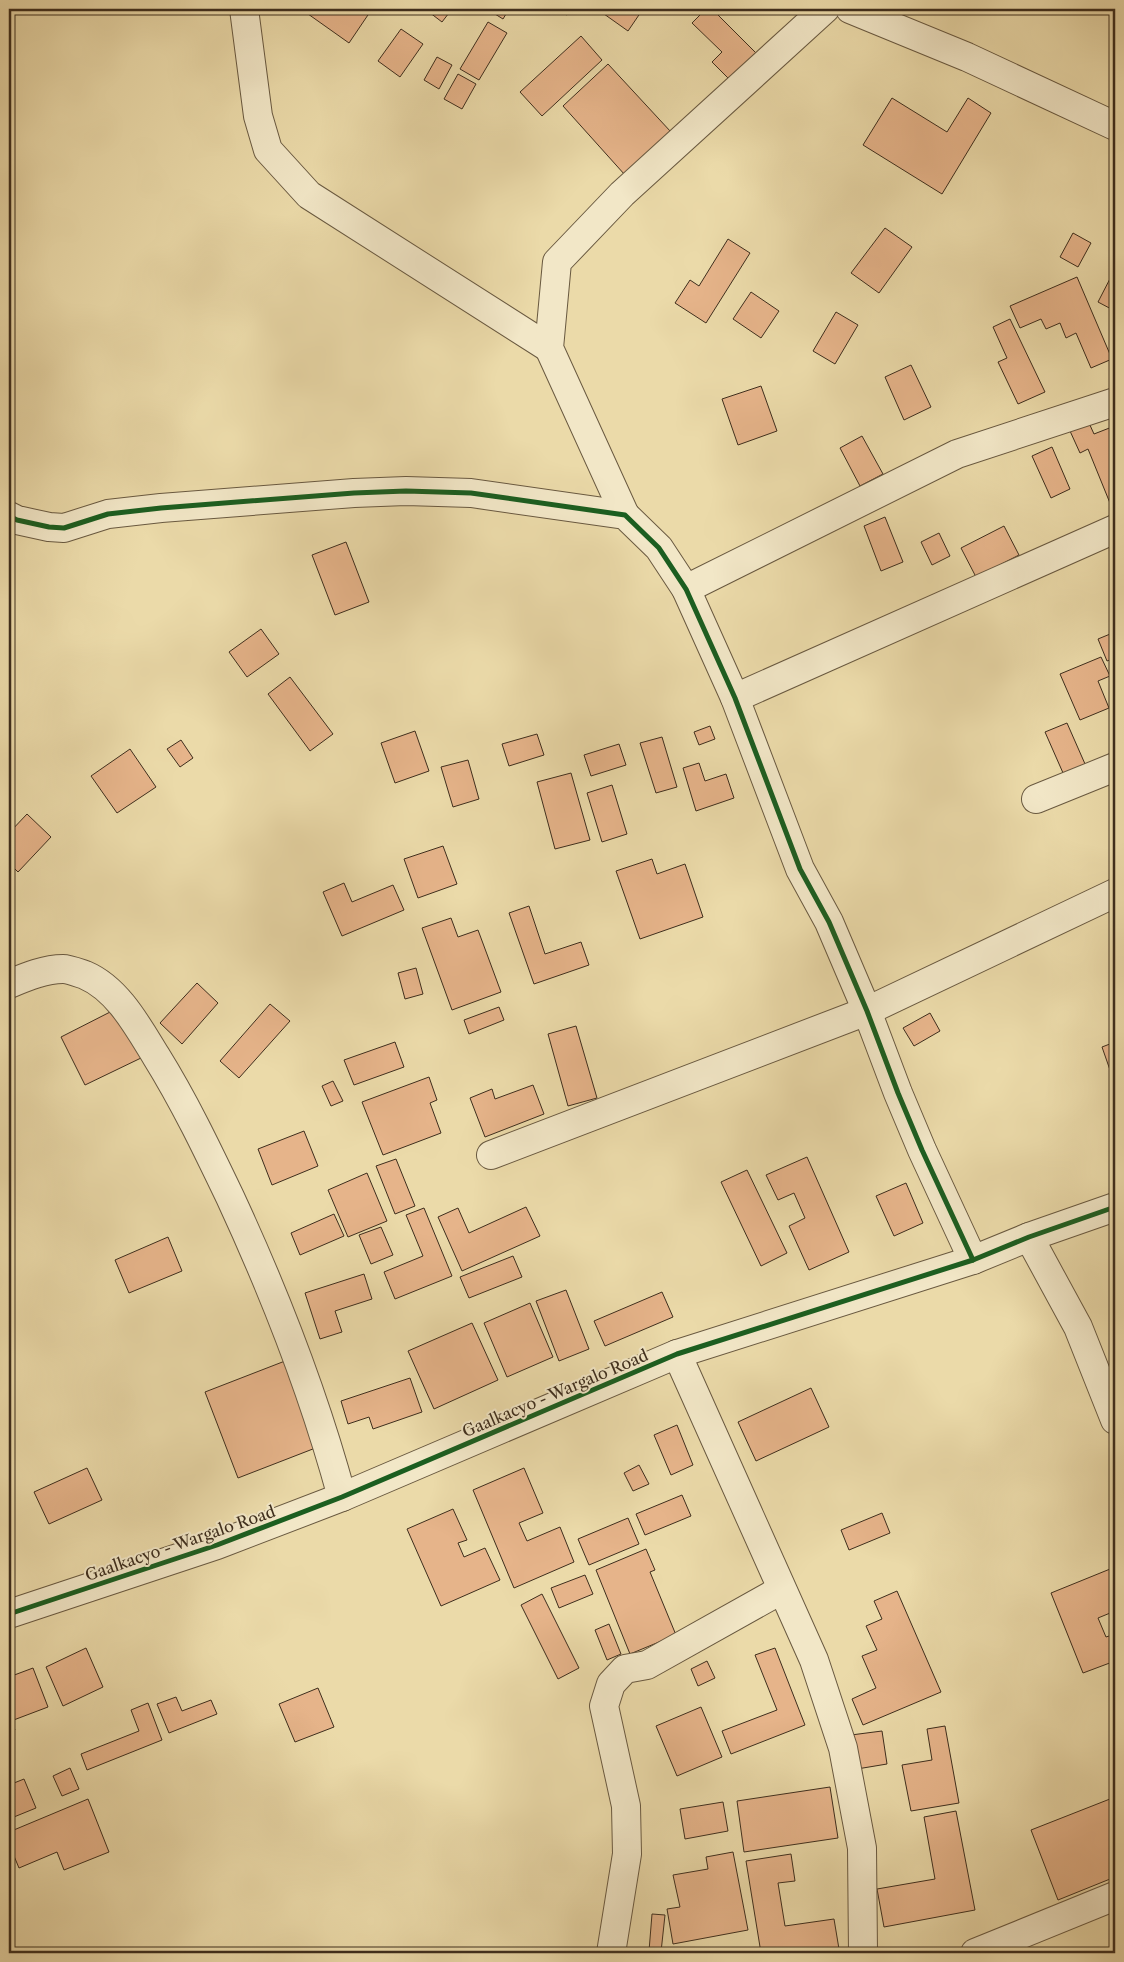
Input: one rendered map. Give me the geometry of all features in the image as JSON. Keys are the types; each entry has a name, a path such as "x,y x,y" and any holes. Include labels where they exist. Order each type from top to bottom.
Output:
{"street":[{"path":"244,9 258,116 268,150 309,195 549,348"},
{"path":"825,9 622,194 557,262 549,348 625,515 659,548 686,589 735,698 800,869 829,922 867,1011 908,1118 973,1260"},
{"path":"850,9 967,57 1115,126"},
{"path":"686,589 957,454 1115,402"},
{"path":"9,516 17,520 64,528 108,514 161,508 354,493 406,491 471,493 625,515"},
{"path":"735,698 1115,530"},
{"path":"1036,799 1115,767"},
{"path":"491,1155 867,1011 1115,893"},
{"path":"9,984 35,974 64,968 86,976 110,992 140,1030 178,1090 251,1241 276,1302 317,1414 342,1497"},
{"name":"Gaalkacyo - Wargalo Road","path":"9,1614 217,1545 342,1497 677,1354 973,1260 1030,1237 1115,1207"},
{"path":"1030,1237 1078,1327 1115,1420"},
{"path":"677,1354 814,1660 843,1748 862,1848 863,1953"},
{"path":"611,1953 627,1854 626,1806 604,1706 611,1684 625,1669 647,1665 782,1590"},
{"path":"975,1953 1115,1896"}],"building":[{"path":"301,9 372,9 349,43"},
{"path":"425,9 452,9 442,22"},
{"path":"487,9 509,9 503,19"},
{"path":"557,9 571,9 567,15"},
{"path":"597,9 643,9 628,31"},
{"path":"706,9 712,9 761,58 735,85 712,62 722,52 692,23"},
{"path":"488,22 507,33 479,80 460,69"},
{"path":"401,29 423,44 400,77 378,61"},
{"path":"581,36 602,60 542,116 520,92"},
{"path":"437,57 452,65 439,89 424,80"},
{"path":"608,64 671,132 625,175 563,106"},
{"path":"458,74 476,84 462,109 444,99"},
{"path":"892,98 947,132 968,98 991,113 942,194 863,145"},
{"path":"885,228 912,247 879,293 851,273"},
{"path":"1073,233 1091,243 1078,267 1060,257"},
{"path":"728,239 750,253 706,323 675,303 690,280 699,286"},
{"path":"1115,269 1115,311 1098,302"},
{"path":"1077,277 1112,359 1091,368 1076,333 1066,338 1060,323 1046,329 1041,319 1020,328 1010,306"},
{"path":"751,292 779,311 761,338 733,319"},
{"path":"836,312 858,325 835,364 813,351"},
{"path":"1010,319 1045,392 1018,404 998,362 1007,358 993,327"},
{"path":"911,365 931,407 904,420 885,377"},
{"path":"761,386 777,431 738,445 722,399"},
{"path":"1089,423 1094,434 1112,427 1115,434 1115,506 1112,508 1088,449 1080,453 1070,431"},
{"path":"862,436 883,474 860,486 840,448"},
{"path":"1052,447 1070,489 1051,498 1032,456"},
{"path":"885,517 903,562 881,571 864,526"},
{"path":"1004,526 1019,555 976,577 961,548"},
{"path":"939,533 950,556 932,565 921,542"},
{"path":"346,542 369,602 335,615 312,555"},
{"path":"261,629 279,654 247,677 229,652"},
{"path":"1115,632 1115,658 1107,661 1098,639"},
{"path":"1101,657 1110,676 1098,681 1109,708 1080,720 1060,674"},
{"path":"290,677 333,734 310,751 268,694"},
{"path":"1067,723 1089,773 1067,782 1045,732"},
{"path":"710,726 715,739 699,745 694,732"},
{"path":"415,731 429,771 395,783 381,743"},
{"path":"537,734 544,755 509,766 502,744"},
{"path":"662,737 677,787 656,793 640,743"},
{"path":"181,740 193,758 180,767 167,749"},
{"path":"619,744 626,765 591,776 584,755"},
{"path":"130,749 156,787 117,813 91,776"},
{"path":"468,760 479,799 453,807 441,767"},
{"path":"699,763 705,781 726,774 734,798 696,811 683,768"},
{"path":"571,773 590,840 555,849 537,782"},
{"path":"612,785 627,834 602,842 587,793"},
{"path":"27,814 51,837 18,872 9,863 9,833"},
{"path":"443,846 457,884 418,898 404,859"},
{"path":"652,859 657,874 685,864 703,917 640,939 616,871"},
{"path":"344,883 352,902 393,885 404,910 342,936 323,892"},
{"path":"529,906 545,954 581,942 589,965 534,984 509,913"},
{"path":"451,918 458,937 478,930 501,992 452,1010 422,928"},
{"path":"416,968 423,994 405,999 398,973"},
{"path":"197,983 218,1003 182,1044 160,1023"},
{"path":"270,1004 290,1021 239,1078 220,1061"},
{"path":"499,1007 504,1020 469,1034 464,1020"},
{"path":"116,1009 141,1058 85,1085 61,1037"},
{"path":"930,1013 940,1031 914,1046 903,1028"},
{"path":"576,1026 597,1098 568,1106 548,1034"},
{"path":"395,1042 404,1067 354,1085 344,1060"},
{"path":"1115,1042 1115,1068 1110,1070 1102,1047"},
{"path":"429,1077 437,1100 430,1103 441,1133 383,1155 362,1102"},
{"path":"333,1081 343,1101 331,1106 322,1086"},
{"path":"533,1085 544,1114 485,1137 470,1098 492,1089 495,1099"},
{"path":"304,1131 318,1166 272,1185 258,1149"},
{"path":"807,1157 849,1252 809,1270 789,1226 805,1218 794,1193 778,1200 766,1175"},
{"path":"396,1159 415,1206 395,1214 376,1166"},
{"path":"747,1170 787,1253 761,1266 721,1182"},
{"path":"367,1173 387,1221 348,1237 328,1190"},
{"path":"906,1183 923,1223 894,1236 876,1196"},
{"path":"526,1207 540,1236 462,1271 438,1217 458,1208 469,1233"},
{"path":"424,1208 452,1276 395,1299 384,1272 423,1256 406,1215"},
{"path":"334,1214 344,1236 300,1255 291,1233"},
{"path":"381,1227 393,1255 371,1264 359,1235"},
{"path":"168,1237 182,1271 129,1293 115,1260"},
{"path":"513,1256 522,1277 469,1298 460,1277"},
{"path":"364,1274 372,1299 335,1311 342,1332 320,1339 305,1293"},
{"path":"566,1290 589,1349 559,1361 536,1301"},
{"path":"662,1292 673,1317 605,1346 594,1321"},
{"path":"530,1303 553,1357 507,1377 484,1323"},
{"path":"472,1323 498,1380 434,1409 408,1351"},
{"path":"285,1361 318,1447 238,1478 205,1392"},
{"path":"410,1378 422,1412 373,1429 369,1417 348,1424 341,1401"},
{"path":"811,1388 829,1427 756,1461 738,1422"},
{"path":"677,1425 693,1465 671,1475 654,1435"},
{"path":"639,1465 649,1484 633,1491 624,1473"},
{"path":"87,1468 102,1500 49,1524 34,1492"},
{"path":"524,1468 543,1513 519,1523 527,1541 560,1527 574,1562 514,1588 473,1490"},
{"path":"682,1495 691,1516 645,1535 636,1514"},
{"path":"453,1509 467,1540 458,1543 464,1557 485,1548 500,1580 441,1606 407,1529"},
{"path":"882,1513 890,1533 849,1550 841,1530"},
{"path":"628,1518 639,1544 589,1565 578,1539"},
{"path":"646,1549 655,1570 650,1572 676,1635 630,1654 596,1570"},
{"path":"1115,1567 1115,1611 1098,1618 1106,1637 1115,1634 1115,1661 1083,1673 1051,1593"},
{"path":"585,1575 593,1594 559,1608 551,1588"},
{"path":"897,1591 941,1692 863,1725 852,1699 876,1688 862,1656 877,1650 866,1626 882,1619 874,1601"},
{"path":"542,1594 579,1668 558,1679 521,1605"},
{"path":"609,1624 621,1654 607,1660 595,1630"},
{"path":"86,1648 103,1687 63,1706 46,1667"},
{"path":"775,1648 805,1725 731,1754 722,1731 777,1710 755,1655"},
{"path":"707,1661 715,1678 698,1686 691,1669"},
{"path":"33,1668 48,1707 11,1721 15,1730 9,1732 9,1677"},
{"path":"318,1688 334,1727 295,1742 279,1704"},
{"path":"176,1697 182,1711 211,1700 217,1714 169,1733 157,1704"},
{"path":"148,1703 162,1740 87,1770 81,1754 139,1731 131,1710"},
{"path":"701,1707 722,1757 677,1776 656,1726"},
{"path":"945,1726 959,1803 911,1811 902,1765 932,1760 927,1729"},
{"path":"882,1731 887,1764 857,1769 851,1735"},
{"path":"70,1768 79,1789 62,1796 53,1776"},
{"path":"24,1779 36,1808 9,1819 9,1785"},
{"path":"830,1787 838,1838 744,1852 737,1801"},
{"path":"1115,1797 1115,1877 1058,1900 1031,1830"},
{"path":"88,1799 109,1852 64,1870 57,1852 19,1868 9,1844 9,1832"},
{"path":"723,1802 728,1831 685,1839 680,1809"},
{"path":"956,1811 975,1910 884,1927 877,1889 935,1879 924,1817"},
{"path":"733,1852 748,1930 673,1944 667,1909 680,1907 673,1875 708,1869 706,1857"},
{"path":"791,1854 795,1881 778,1883 785,1926 834,1919 839,1949 810,1953 761,1953 746,1861"},
{"path":"652,1914 665,1915 661,1952 649,1951"}],"cycle path":[{"path":"9,516 17,520 49,527 64,528 108,514 161,508 354,493 406,491 471,493 625,515 659,548 686,589 735,698 800,869 829,922 867,1011 922,1150 973,1260"},
{"path":"9,1614 217,1545 342,1497 677,1354 973,1260 1029,1237 1115,1207"}]}
